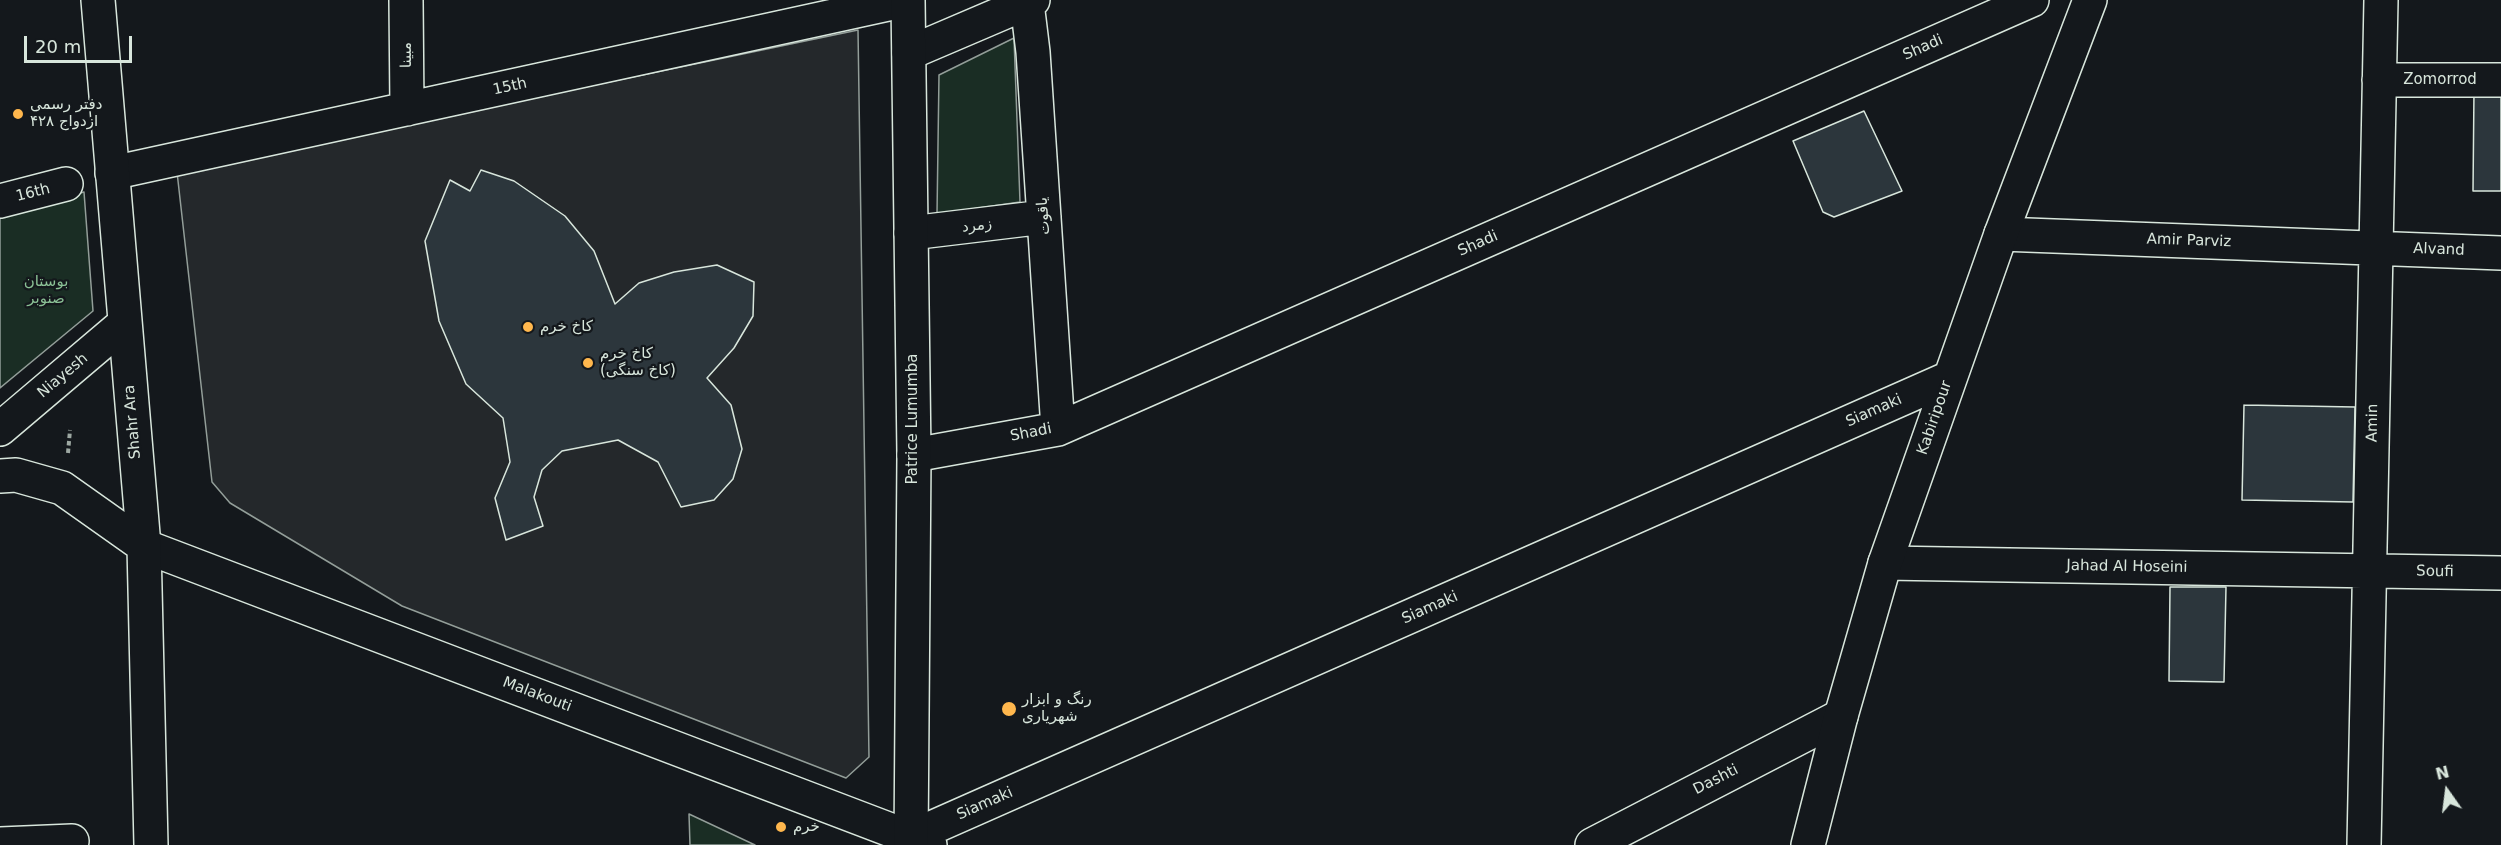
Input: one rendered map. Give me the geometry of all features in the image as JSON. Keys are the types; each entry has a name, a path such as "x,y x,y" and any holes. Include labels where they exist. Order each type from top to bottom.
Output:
{"street":[{"name":"Shahr Ara","path":"98,0 144,546 151,845"},
{"name":"مبینا","path":"406,0 407,109"},
{"name":"15th","path":"112,173 907,0"},
{"name":"Patrice Lumumba","path":"907,0 917,842"},
{"name":"Shadi","path":"914,455 1058,429 2032,0"},
{"name":"Kabiripour","path":"1808,845 1841,716 1885,562 2001,234 2090,0"},
{"name":"Amin","path":"2364,845 2381,0"},
{"path":"909,53 1030,1"},
{"name":"یاقوت","path":"1030,1 1058,429"},
{"name":"Zomorrod","path":"2379,80 2501,80"},
{"name":"16th","path":"0,201 66,184"},
{"name":"زمرد","path":"911,233 1044,217"},
{"name":"Amir Parviz","path":"2001,234 2376,248"},
{"name":"Alvand","path":"2376,248 2501,252"},
{"name":"Niayesh","path":"0,429 125,323"},
{"name":"Siamaki","path":"917,842 1949,378"},
{"name":"Malakouti","path":"0,476 16,475 62,488 144,546 917,842"},
{"name":"Jahad Al Hoseini","path":"1885,562 2370,571"},
{"name":"Soufi","path":"2370,571 2501,573"},
{"name":"Dashti","path":"1592,845 1841,716"},
{"path":"0,844 72,841"}],"path":[{"path":"68,463 69,430"}],"green space":[{"path":"1014,38 1020,202 937,214 939,75"},
{"name":"بوستان صنوبر","path":"84,192 93,311 0,388 0,213"},
{"path":"689,814 755,845 690,845"}],"shaded area":[{"name":"کاخ خرم","path":"858,30 869,757 846,778 402,606 230,503 212,482 177,172"}],"building":[{"path":"2474,90 2501,91 2501,191 2473,191"},
{"path":"1864,111 1902,191 1834,217 1823,212 1793,141"},
{"name":"کاخ خرم (کاخ سنگی)","path":"481,170 514,181 565,216 594,251 615,304 639,283 674,272 717,265 754,282 753,316 734,348 707,378 731,405 742,449 733,479 714,500 681,507 658,462 618,440 562,451 542,470 534,497 543,526 506,540 495,498 510,462 503,418 466,384 439,321 425,241 450,180 470,191"},
{"path":"2244,405 2355,407 2353,502 2242,500"},
{"path":"2170,587 2226,587 2224,682 2169,681"}],"place":[{"name":"دفتر رسمی ازدواج ۴۲۸","path":"18,114"},
{"name":"کاخ خرم","path":"528,327"},
{"name":"کاخ خرم (کاخ سنگی)","path":"588,363"},
{"name":"رنگ و ابزار شهریاری","path":"1009,709"},
{"name":"خرم","path":"781,827"}]}
